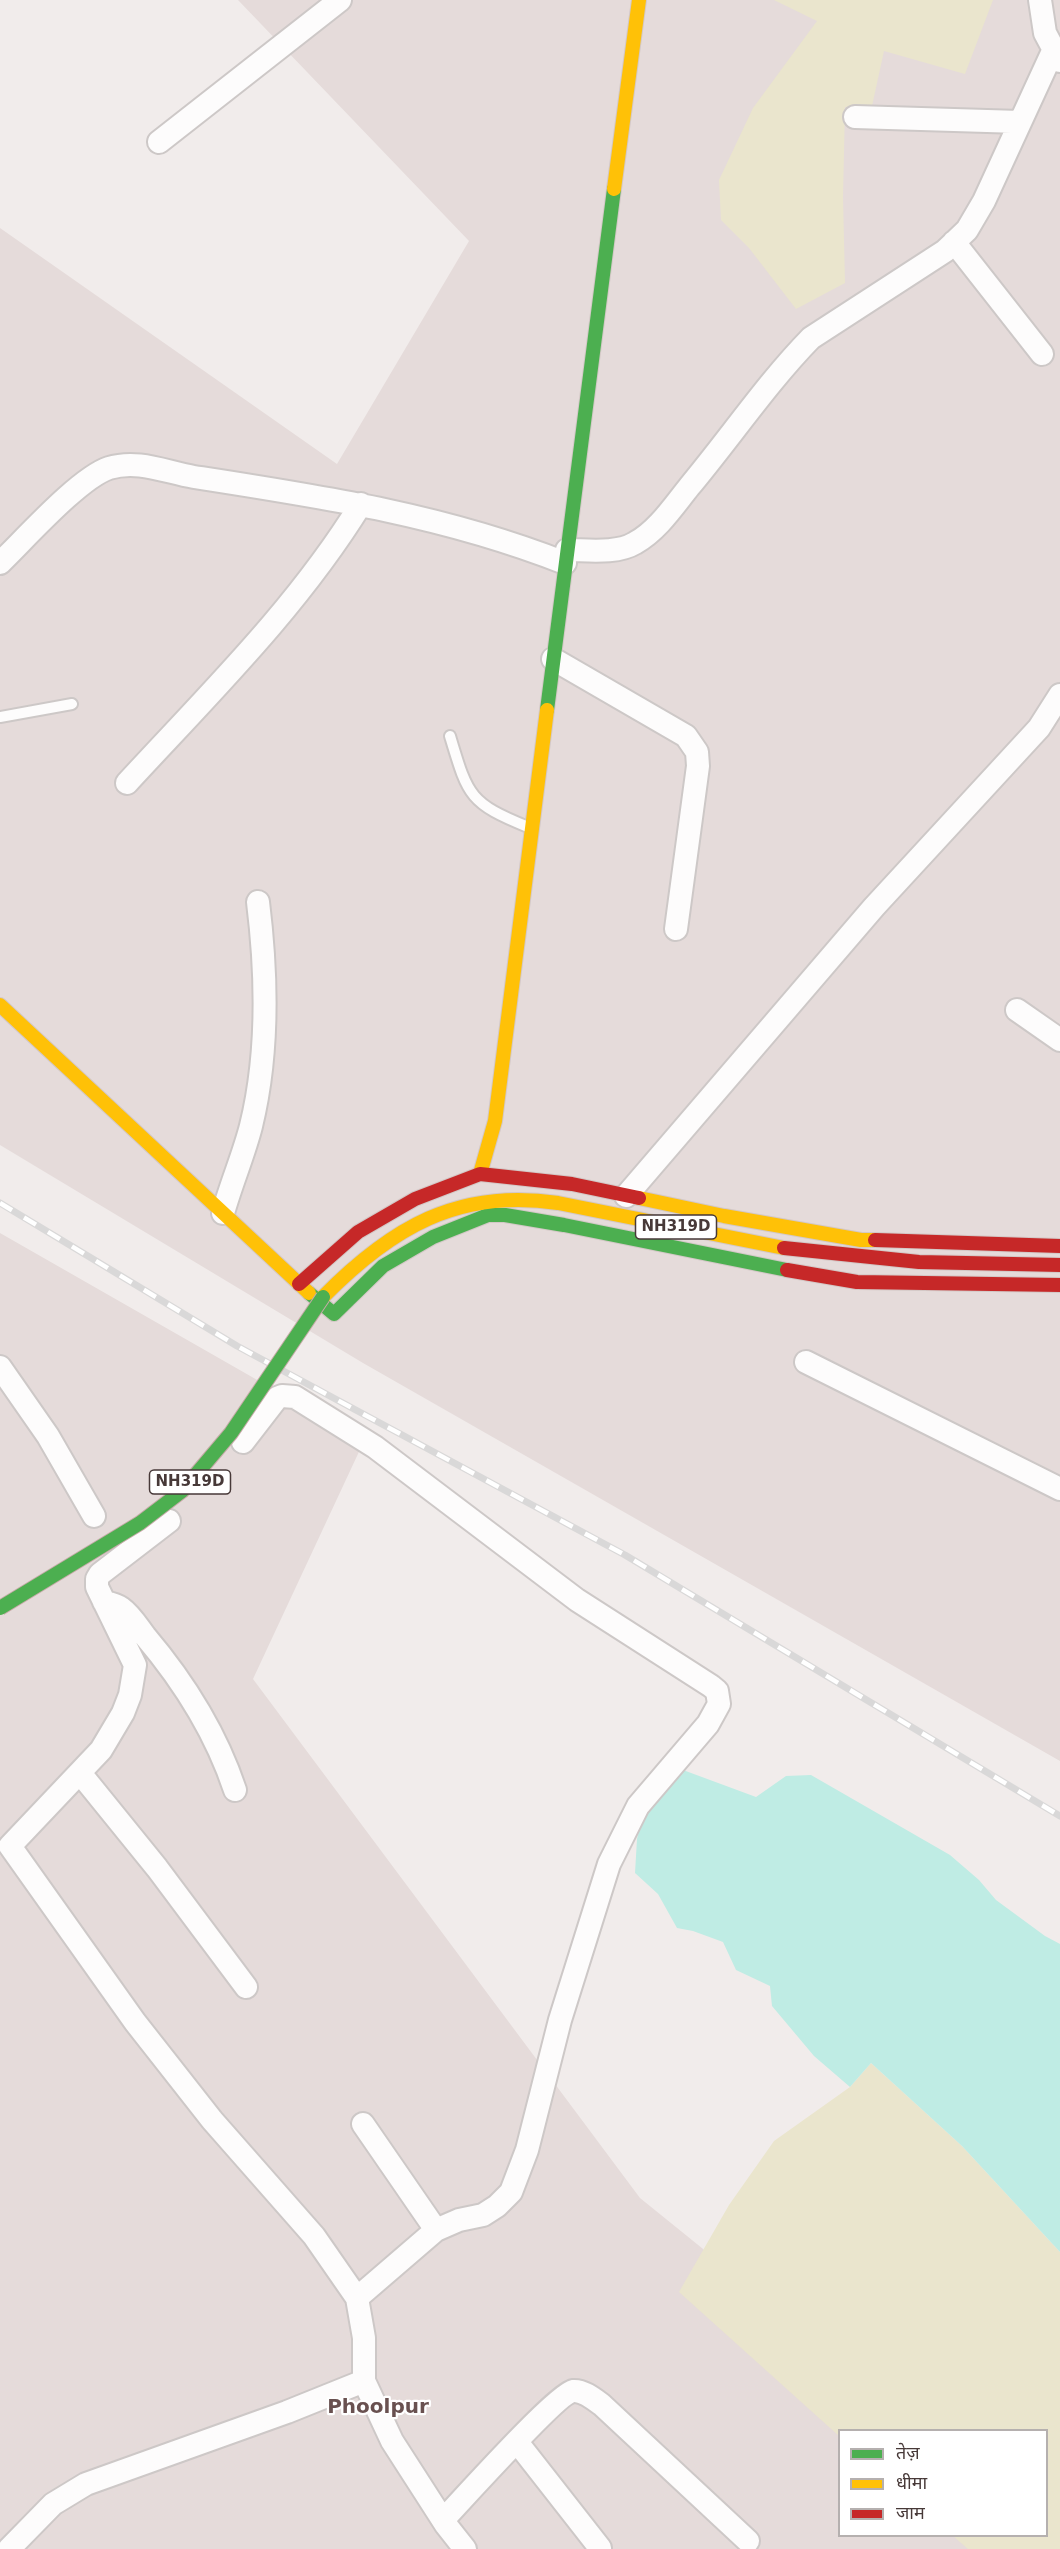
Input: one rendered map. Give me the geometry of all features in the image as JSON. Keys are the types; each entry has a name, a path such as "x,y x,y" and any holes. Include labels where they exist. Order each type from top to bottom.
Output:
{"main road":[{"path":"480,1174 495,1121 639,0"},
{"path":"0,1005 334,1314 383,1266 433,1236 488,1215 505,1215 564,1225 716,1257 858,1282 1060,1285"},
{"path":"495,1121 505,1166"},
{"path":"299,1284 368,1227 415,1199 505,1166 626,1196 861,1240 1060,1246"},
{"name":"NH319D","path":"0,1608 140,1523 182,1491 231,1433 323,1297 349,1270 374,1248 400,1231 455,1208 489,1201 524,1199 562,1204 779,1246 859,1258 940,1263 1060,1265"}],"street":[{"path":"159,142 340,0"},
{"path":"0,563 82,484 108,468 134,464 191,477 361,504 458,526 566,557 633,545 651,532 735,432 795,354 811,338 945,251 967,230 984,201 1020,122 1056,56 1045,33 1040,0"},
{"path":"855,117 1020,122"},
{"path":"954,242 1042,354"},
{"path":"127,783 271,627 317,570 361,504"},
{"path":"554,659 686,736 697,752 698,766 676,929"},
{"path":"626,1196 874,907 1039,728 1060,695"},
{"path":"223,1213 250,1127 258,1091 264,1031 264,966 258,902"},
{"path":"1017,1010 1060,1040"},
{"path":"806,1362 1060,1489"},
{"path":"0,1367 48,1436 94,1516"},
{"path":"357,2298 436,2230 459,2220 483,2215 497,2206 511,2192 527,2150 560,2019 609,1864 638,1806 717,1712 719,1704 717,1692 577,1600 375,1447 290,1396 277,1398 231,1457 182,1511 100,1574 97,1587 135,1665 130,1695 123,1713 101,1750 5,1847 135,2022 212,2120 314,2236 357,2298 364,2338 364,2381 392,2441 443,2520 465,2549"},
{"path":"104,1602 120,1607 170,1668 203,1717 224,1758 234,1790"},
{"path":"80,1773 157,1869 246,1987"},
{"path":"363,2124 436,2230"},
{"path":"9,2549 53,2504 86,2484 287,2412 364,2381"},
{"path":"443,2520 565,2394 575,2391 587,2395 602,2405 748,2541"},
{"path":"517,2442 600,2548"}],"lane":[{"path":"0,717 72,704"},
{"path":"450,736 464,783 478,801 495,814 532,829"}],"shaded area":[{"path":"238,0 1060,0 1060,1761 363,1363 0,1145 0,228 337,464 469,241"},
{"path":"774,0 993,0 965,74 884,51 872,106 845,107 843,197 845,283 796,309 749,248 721,220 719,180 753,108 817,21"},
{"path":"0,1233 364,1441 253,1679 640,2198 926,2429 838,2429 838,2537 1047,2537 1060,2549 0,2549"},
{"path":"871,2063 962,2146 1060,2252 1060,2549 968,2549 954,2537 1048,2537 1048,2429 838,2429 838,2435 679,2292 729,2205 774,2141 850,2087"}],"water":[{"path":"683,1770 756,1797 786,1776 811,1775 950,1855 979,1880 996,1900 1045,1936 1060,1944 1060,2252 962,2146 871,2063 850,2087 814,2056 772,2006 770,1986 736,1970 723,1942 677,1928 658,1894 635,1873 637,1839 642,1818"}],"railway":[{"path":"0,1203 237,1346 625,1555 1060,1816"}],"traffic: fast":[{"path":"547,710 614,189"},
{"path":"309,1293 334,1314 383,1266 433,1237 488,1215 505,1215 564,1225 787,1270"},
{"path":"0,1608 140,1523 182,1491 231,1433 323,1297"}],"traffic: slow":[{"path":"614,189 639,0"},
{"path":"480,1174 495,1121 547,710"},
{"path":"0,1005 309,1293"},
{"path":"639,1198 724,1216 861,1240 875,1240"},
{"path":"323,1297 374,1251 401,1233 428,1218 458,1208 489,1202 522,1200 558,1203 784,1248"}],"traffic: jam":[{"path":"299,1284 358,1232 415,1199 480,1174 572,1184 639,1198"},
{"path":"875,1240 1060,1246"},
{"path":"784,1248 919,1262 1060,1265"},
{"path":"787,1270 857,1282 1060,1285"}],"district":[{"name":"Phoolpur","path":"378,2408"}]}
